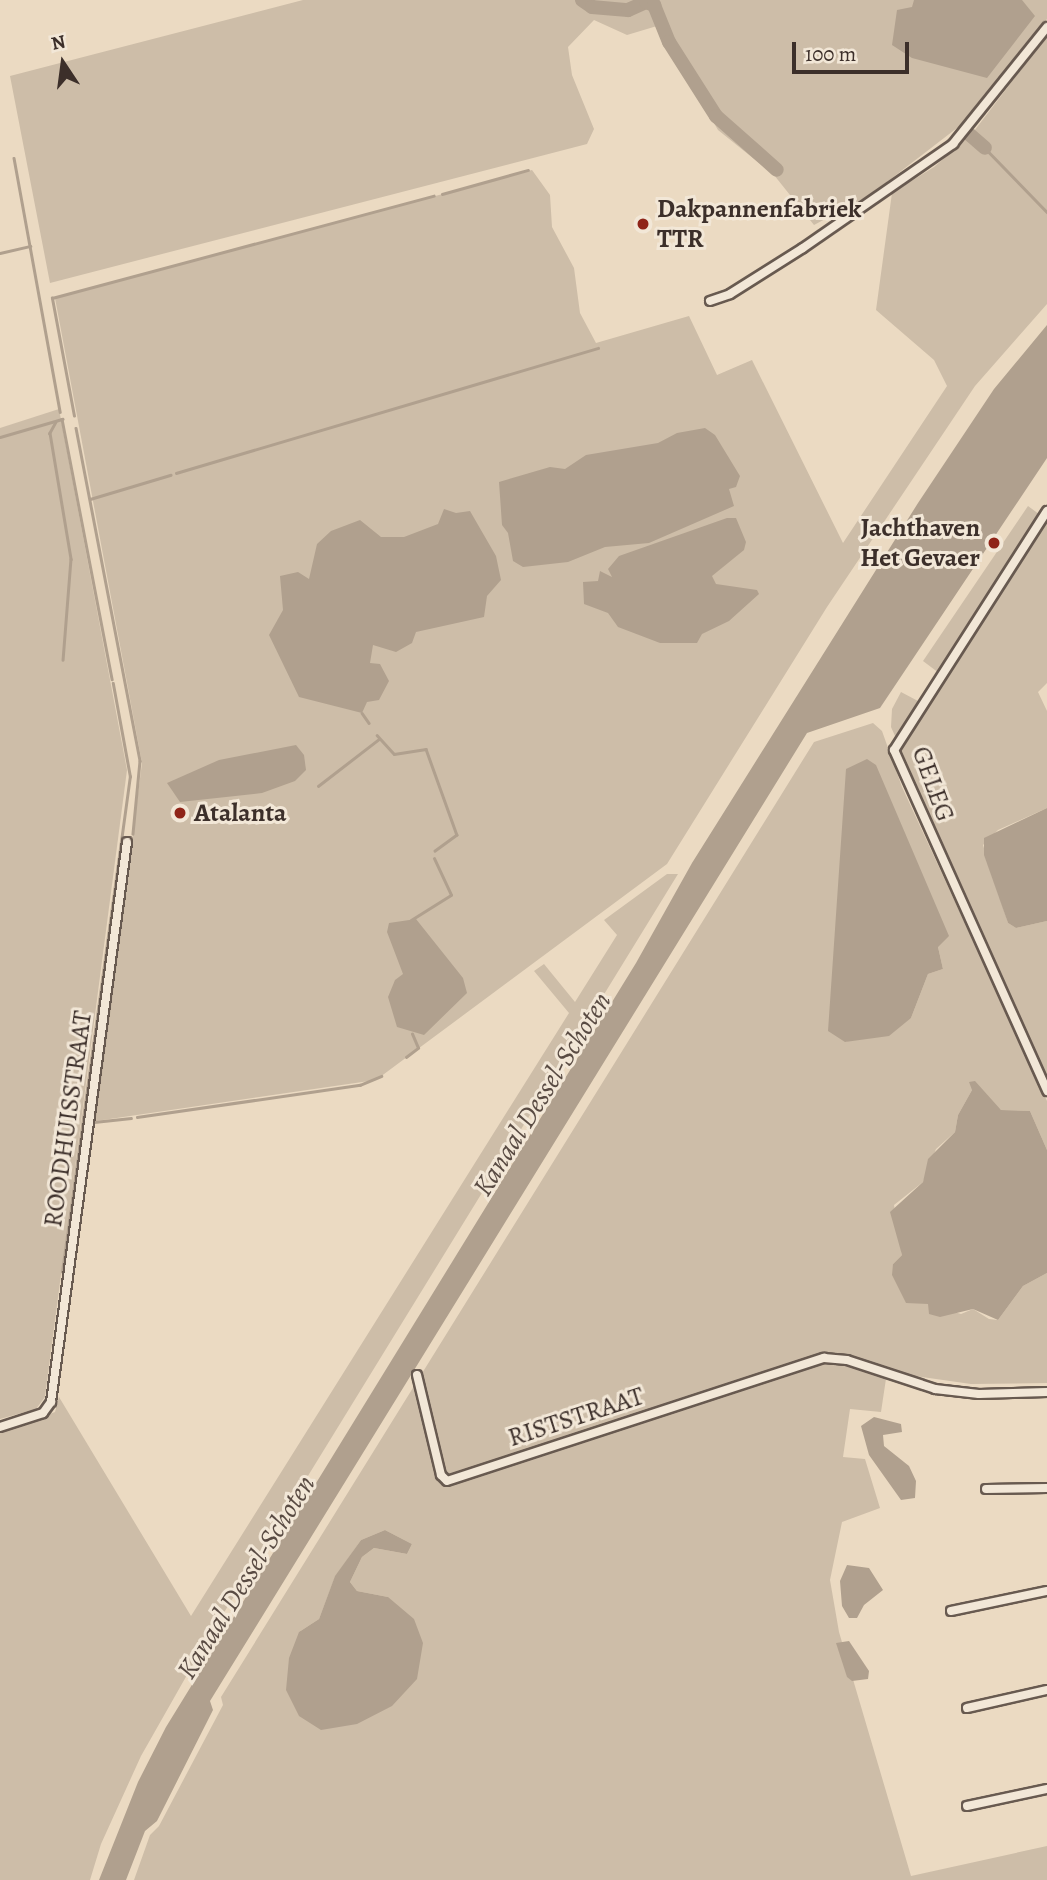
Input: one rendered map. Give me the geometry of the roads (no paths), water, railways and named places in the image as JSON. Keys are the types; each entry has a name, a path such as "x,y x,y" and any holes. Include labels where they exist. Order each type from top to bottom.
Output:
{"street":[{"path":"710,301 730,294 803,248 953,144 1047,27"},
{"name":"GELEG","path":"1047,511 900,734 894,750 1047,1091"},
{"name":"ROODHUISSTRAAT","path":"0,1427 43,1413 51,1402 127,842"},
{"name":"RISTSTRAAT","path":"417,1375 441,1475 447,1481 824,1358 847,1360 935,1389 979,1394 1047,1392"},
{"path":"986,1489 1047,1488"},
{"path":"951,1611 1047,1591"},
{"path":"967,1708 1047,1690"},
{"path":"967,1806 1047,1789"}],"waterway":[{"path":"582,0 592,7 628,10 646,2 654,5 669,42 716,116 777,170"},
{"path":"969,134 985,148"},
{"path":"985,148 1047,212"},
{"path":"14,158 60,412"},
{"path":"442,194 528,170"},
{"path":"74,416 52,298 434,196"},
{"path":"0,253 30,246"},
{"path":"176,473 598,348"},
{"path":"0,437 62,419 112,679"},
{"path":"56,422 50,433 71,559 63,660"},
{"path":"76,428 140,761 133,834"},
{"path":"90,499 170,475"},
{"path":"62,1272 130,777 113,684"},
{"path":"362,713 369,723"},
{"path":"377,735 394,754 426,749 457,835 435,851"},
{"path":"318,786 379,739"},
{"path":"411,920 451,895 434,859"},
{"path":"124,898 94,1122 131,1118"},
{"path":"406,1057 418,1048 412,1034"},
{"path":"137,1117 360,1085 381,1076"}],"place":[{"name":"Dakpannenfabriek TTR","path":"643,224"},
{"name":"Jachthaven Het Gevaer","path":"994,543"},
{"name":"Atalanta","path":"180,813"}],"water label":[{"name":"Kanaal Dessel-Schoten","path":"542,1094"},
{"name":"Kanaal Dessel-Schoten","path":"246,1577"}]}
